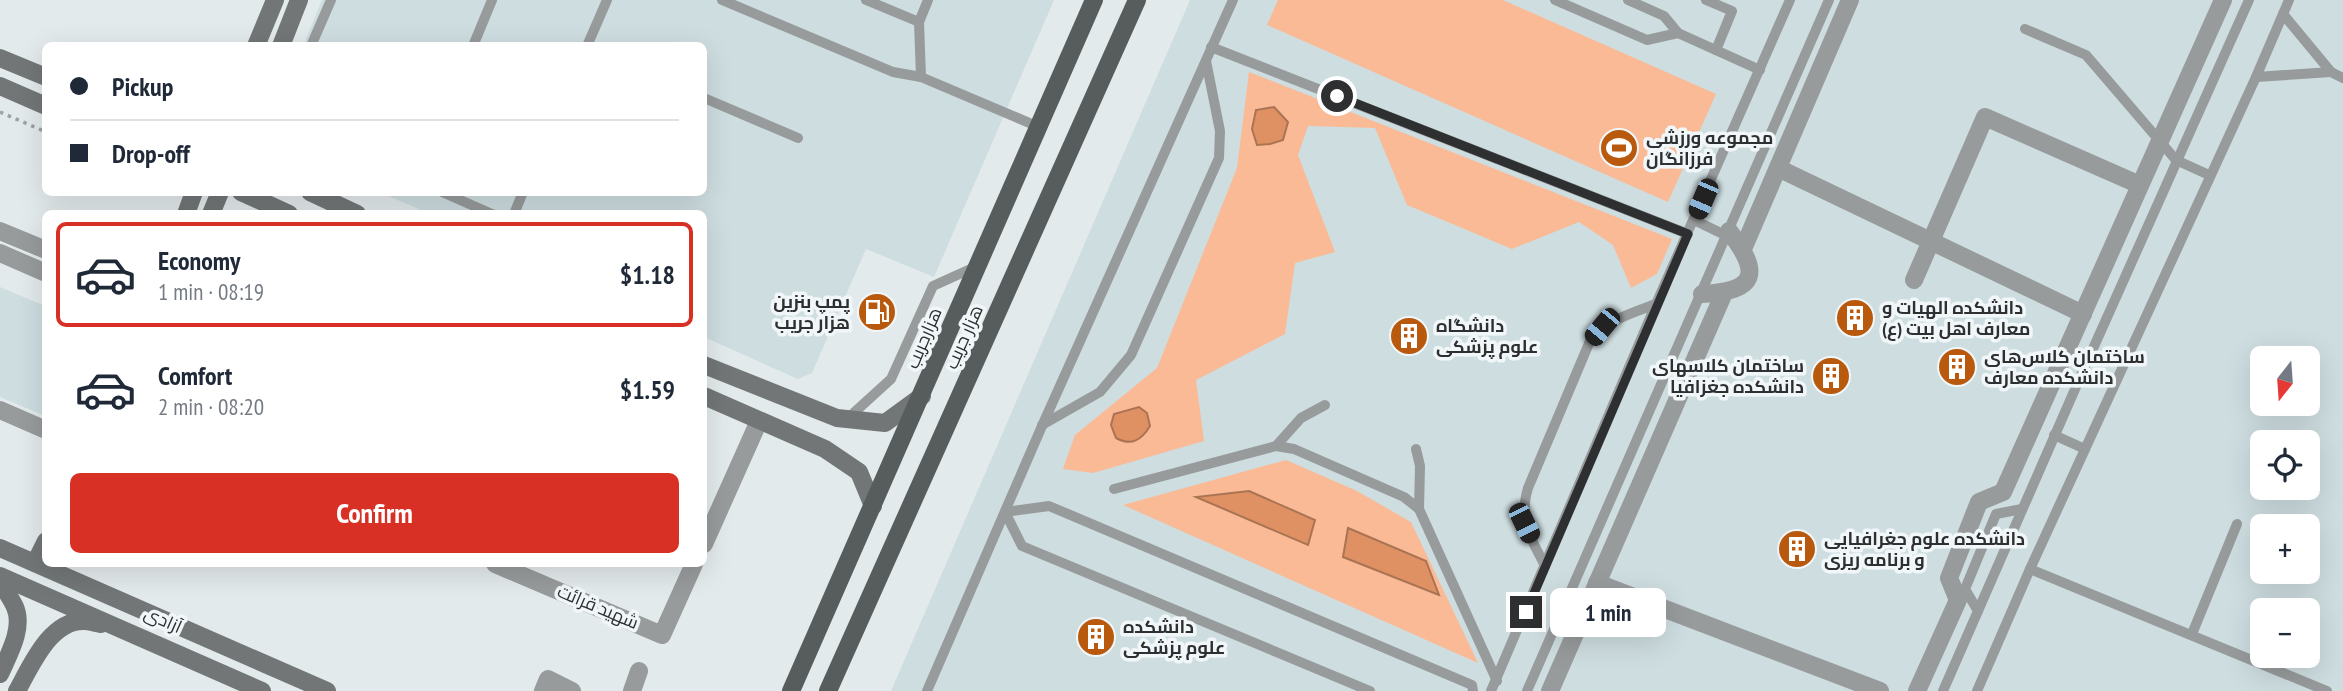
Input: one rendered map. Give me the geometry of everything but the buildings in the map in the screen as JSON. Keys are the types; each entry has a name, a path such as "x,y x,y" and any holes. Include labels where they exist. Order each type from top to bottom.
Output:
{"main road":[{"path":"258,42 275,0"},
{"path":"283,42 299,0"},
{"name":"هزارجریب","path":"791,691 1094,0"},
{"name":"هزار جریب","path":"828,691 1138,0"},
{"path":"0,58 42,75"},
{"path":"0,86 42,104"},
{"path":"250,196 280,210"},
{"path":"319,196 348,210"},
{"path":"707,366 837,418 885,423 922,396"},
{"path":"707,397 825,449 859,472 873,506"},
{"name":"آزادی","path":"0,548 42,564"},
{"path":"35,563 42,549"},
{"name":"آزادی","path":"63,569 298,685 327,691"},
{"name":"آزادی","path":"0,576 262,691"},
{"path":"0,582 15,607 19,620 0,674"},
{"path":"17,691 38,655 59,628 82,620 123,628"}],"street":[{"path":"1743,250 1850,0"},
{"path":"1917,691 1958,600 1950,578 1979,502 2003,492 2223,0"},
{"path":"1914,280 1985,117 2140,186"},
{"path":"1779,168 2082,314"},
{"path":"0,231 42,248"},
{"path":"1702,293 1724,293 1741,287 1748,280 1750,268 1743,250 1728,234"},
{"path":"0,253 42,271"},
{"path":"1550,691 1724,293"},
{"path":"0,410 42,428"},
{"path":"707,529 712,505 759,421"},
{"name":"شهید قرائت","path":"502,567 662,635 693,567"},
{"path":"1597,583 1880,691"},
{"path":"632,691 639,671"},
{"path":"542,691 548,679 572,691"}],"lane":[{"path":"314,42 331,0"},
{"path":"474,42 491,3 478,0"},
{"path":"589,42 607,0"},
{"path":"722,0 893,72 921,77 1039,127"},
{"path":"866,0 919,22"},
{"path":"921,77 919,22 928,0"},
{"path":"928,691 1042,426 1233,0"},
{"path":"1555,0 1647,40 1678,33"},
{"path":"1628,0 1664,16 1678,33 1760,70"},
{"path":"1706,0 1731,11 1716,50"},
{"path":"1491,691 1656,304 1790,0"},
{"path":"1527,691 1829,0"},
{"path":"1943,691 2054,435 2249,0"},
{"path":"1977,691 2289,0"},
{"path":"2283,14 2331,72 2343,78"},
{"path":"2025,29 2086,55 2176,160 2209,175"},
{"path":"1211,47 1688,234"},
{"path":"1042,426 1100,392 1131,355 1219,158 1220,131 1205,60"},
{"path":"2256,77 2331,72"},
{"path":"707,99 798,138"},
{"path":"451,196 483,210"},
{"path":"1694,220 1728,234"},
{"path":"847,419 891,379 933,286 979,265"},
{"path":"1545,566 1524,523 1523,506 1528,488 1590,341 1602,327 1656,304"},
{"path":"1276,446 1301,418 1325,405"},
{"path":"2054,435 2085,449"},
{"path":"1114,489 1276,446 1294,449 1404,496 1419,509 1497,681"},
{"path":"1416,449 1420,467 1419,509"},
{"path":"1005,512 1049,506 1472,685 1473,691"},
{"path":"1978,611 1965,589 1996,514 2022,509"},
{"path":"1005,512 1022,546 1370,691"},
{"path":"2192,634 2237,524"},
{"path":"2030,569 2327,691"}],"path":[{"path":"0,112 42,130"}],"shaded area":[{"path":"322,0 1054,0 934,277 866,249 812,373 798,379 707,338 707,210 421,210 388,196 707,196 707,42 305,42"},
{"path":"1190,0 2343,0 2343,691 891,691"},
{"name":"مجموعه ورزشی فرزانگان","path":"1278,0 1503,0 1716,94 1668,202 1267,25"},
{"path":"1249,72 1672,239 1657,274 1631,288 1613,245 1579,222 1512,249 1407,205 1375,128 1308,126 1298,155 1335,252 1295,263 1285,334 1196,380 1204,441 1093,473 1063,469 1075,435 1157,368 1237,168"},
{"path":"1274,107 1288,122 1283,140 1257,145 1252,129 1256,110"},
{"path":"0,287 42,305 42,415 0,397"},
{"path":"1139,407 1147,413 1150,426 1147,431 1131,442 1116,438 1111,425 1114,414"},
{"path":"1286,460 1357,491 1411,522 1478,663 1123,505"},
{"path":"1249,491 1315,520 1308,545 1196,497"},
{"path":"1348,528 1426,561 1439,595 1343,557"}],"place":[{"name":"مجموعه ورزشی فرزانگان","path":"1619,148"},
{"name":"پمپ بنزین هزار جریب","path":"877,312"},
{"name":"دانشکده الهیات و معارف اهل بیت (ع)","path":"1855,318"},
{"name":"دانشگاه علوم پزشکی","path":"1409,336"},
{"name":"ساختمان کلاس‌های دانشکده معارف","path":"1957,367"},
{"name":"ساختمان کلاسهای دانشکده جغزافیا","path":"1831,376"},
{"name":"دانشکده علوم جغرافیایی و برنامه ریزی","path":"1797,549"},
{"name":"دانشکده علوم پزشکی","path":"1096,637"}],"route":[{"path":"1337,96 1688,234 1526,612"}]}
